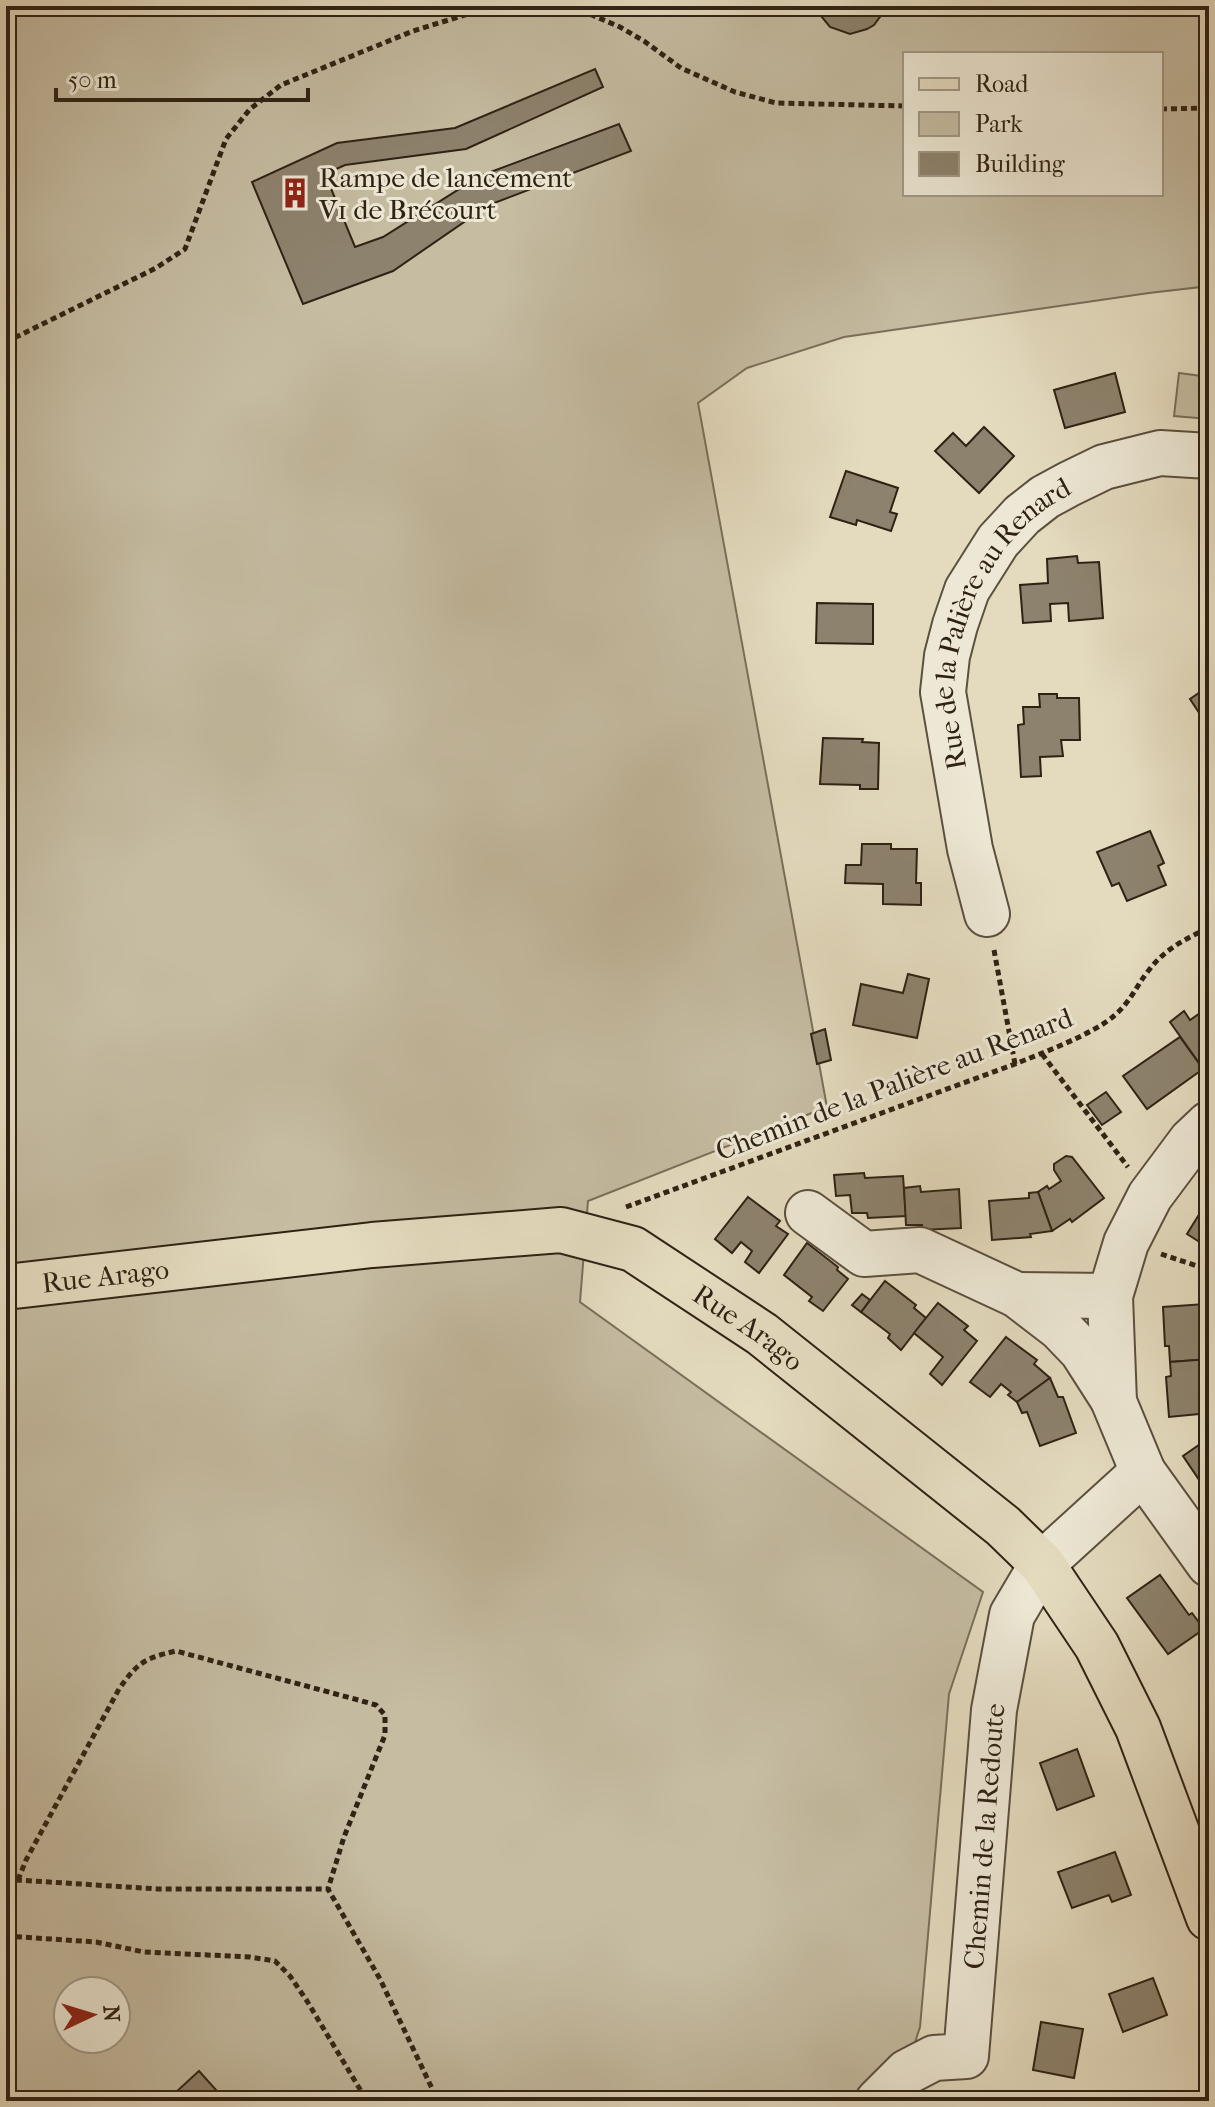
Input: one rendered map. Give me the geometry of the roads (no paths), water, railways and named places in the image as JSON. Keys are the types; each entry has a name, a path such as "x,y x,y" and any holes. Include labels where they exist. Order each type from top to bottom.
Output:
{"main road":[{"name":"Rue Arago","path":"6,1287 372,1245 561,1230 633,1249 762,1334 1003,1526 1042,1564 1097,1646 1138,1728 1209,1918"}],"street":[{"name":"Rue de la Palière au Renard","path":"987,914 970,849 943,692 947,656 967,590 998,541 1022,515 1045,497 1104,467 1160,453 1209,456"},
{"path":"1114,1402 1110,1296 1126,1243 1150,1196 1191,1141 1209,1124"},
{"path":"808,1213 864,1254 920,1250 1017,1295 1060,1328 1082,1351 1114,1402 1143,1472 1209,1564"},
{"path":"1017,1295 1110,1296"},
{"path":"1042,1564 1143,1472"},
{"name":"Chemin de la Redoute","path":"892,2087 934,2058 966,2056 994,1710 1012,1615 1042,1564"}],"place":[{"name":"Rampe de lancement V1 de Brécourt","path":"295,193"}]}
